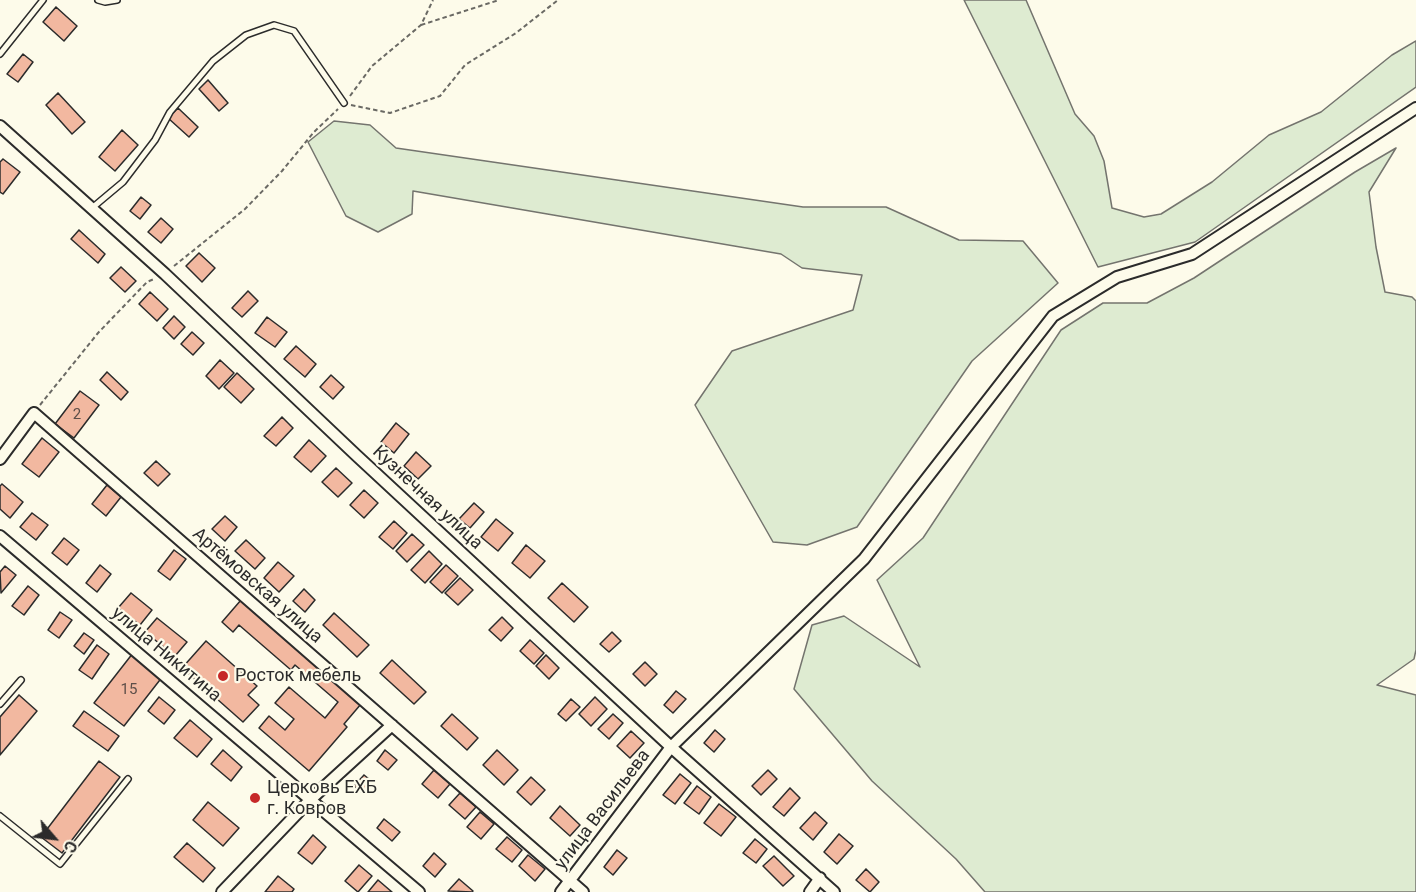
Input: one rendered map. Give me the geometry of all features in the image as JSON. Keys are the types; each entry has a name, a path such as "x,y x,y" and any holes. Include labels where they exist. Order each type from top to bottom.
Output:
{"street":[{"name":"улица Васильева","path":"561,892 671,747 864,559 1053,316 1117,277 1192,254 1416,108"},
{"name":"Кузнечная улица","path":"0,126 165,274 671,747 834,892"},
{"path":"0,457 34,413"},
{"name":"Артёмовская улица","path":"34,413 584,892"},
{"name":"улица Никитина","path":"0,536 418,892"},
{"path":"222,892 311,799 392,725"},
{"path":"810,892 820,878"}],"lane":[{"path":"0,54 42,0"},
{"path":"98,0 105,2 117,0"},
{"path":"91,209 123,182 155,140 170,112 213,61 246,35 274,26 294,32 344,103"},
{"path":"0,704 21,680"},
{"path":"0,816 60,864 128,779"}],"path":[{"path":"421,25 433,0"},
{"path":"34,413 98,333 147,282 165,274 245,208 282,171 314,132 344,103 372,66 421,25 499,0"},
{"path":"344,103 390,113 440,96 465,65 516,33 558,0"}],"green space":[{"path":"964,0 1026,0 1075,114 1094,136 1104,161 1112,208 1144,217 1161,214 1212,182 1269,135 1321,112 1392,55 1416,41 1416,87 1195,242 1098,267"},
{"path":"334,121 370,125 396,148 803,207 886,207 959,240 1023,241 1058,283 972,361 857,527 807,545 773,542 695,405 732,351 853,310 862,275 802,268 781,254 413,191 412,214 378,232 346,216 308,142"},
{"path":"1396,148 1369,192 1385,292 1412,297 1416,301 1416,650 1414,659 1377,685 1416,695 1416,892 985,892 956,859 872,781 794,689 812,625 844,616 920,667 877,580 923,538 1061,330 1103,303 1147,303 1194,278 1355,172"}],"building":[{"path":"56,7 77,26 64,41 43,22"},
{"path":"23,54 33,62 18,82 7,74"},
{"path":"208,80 228,103 219,111 199,89"},
{"path":"58,93 85,122 72,134 46,105"},
{"path":"178,108 198,127 189,137 168,118"},
{"path":"122,130 138,145 115,171 99,157"},
{"path":"3,159 20,172 3,194 0,192 0,162"},
{"path":"141,197 151,205 140,219 130,211"},
{"path":"161,218 173,229 161,243 148,232"},
{"path":"79,230 105,254 98,263 71,239"},
{"path":"199,253 215,268 202,282 186,266"},
{"path":"121,267 136,281 125,292 110,278"},
{"path":"248,291 258,301 242,317 232,308"},
{"path":"150,292 168,309 157,321 139,304"},
{"path":"174,316 185,327 174,339 163,328"},
{"path":"267,317 287,332 275,347 255,333"},
{"path":"192,332 204,343 193,355 181,344"},
{"path":"296,346 316,364 305,377 284,359"},
{"path":"220,360 234,373 219,389 206,376"},
{"path":"107,372 128,392 121,400 100,380"},
{"path":"237,373 254,389 241,403 224,387"},
{"path":"331,375 344,387 333,399 320,387"},
{"path":"80,391 99,405 74,438 55,424"},
{"path":"282,417 293,428 276,446 264,436"},
{"path":"396,423 409,434 394,453 381,442"},
{"path":"42,438 59,452 39,477 22,464"},
{"path":"309,440 326,456 311,472 294,457"},
{"path":"416,452 431,466 418,479 404,466"},
{"path":"156,461 170,474 158,486 144,473"},
{"path":"336,468 352,483 338,497 322,482"},
{"path":"2,484 23,502 10,518 0,509 0,486"},
{"path":"107,485 121,497 106,516 92,504"},
{"path":"364,490 378,503 364,518 350,505"},
{"path":"474,503 484,512 470,528 459,519"},
{"path":"32,513 48,525 36,540 20,527"},
{"path":"225,516 237,527 225,541 212,529"},
{"path":"496,519 513,533 498,551 481,537"},
{"path":"394,521 407,533 393,549 379,537"},
{"path":"412,534 424,545 407,562 396,551"},
{"path":"64,538 79,550 67,565 52,553"},
{"path":"246,540 265,558 255,569 235,551"},
{"path":"526,545 545,561 530,578 512,563"},
{"path":"174,550 186,559 170,580 158,571"},
{"path":"429,551 442,564 425,583 411,570"},
{"path":"278,562 294,576 279,592 264,578"},
{"path":"100,565 111,574 97,592 86,583"},
{"path":"446,565 458,576 442,593 430,582"},
{"path":"5,566 16,575 1,593 0,572"},
{"path":"460,578 473,590 458,605 445,593"},
{"path":"562,583 588,607 574,622 548,598"},
{"path":"28,586 39,595 24,615 12,606"},
{"path":"304,589 315,600 305,612 293,601"},
{"path":"131,593 152,610 140,625 118,608"},
{"path":"241,600 361,704 344,724 347,727 309,771 259,728 269,716 285,730 294,719 275,703 289,687 325,718 338,702 295,665 291,670 239,625 233,632 222,622"},
{"path":"60,612 72,620 59,638 48,630"},
{"path":"334,613 369,645 357,657 323,625"},
{"path":"502,617 513,628 501,641 489,630"},
{"path":"157,618 187,642 175,656 145,632"},
{"path":"612,632 621,641 609,652 600,644"},
{"path":"84,633 94,640 84,654 74,646"},
{"path":"530,640 544,653 534,664 520,651"},
{"path":"206,641 257,686 248,695 259,705 243,722 182,668"},
{"path":"97,645 109,654 92,679 79,670"},
{"path":"133,653 163,676 124,726 94,703"},
{"path":"546,655 559,668 549,679 536,666"},
{"path":"392,660 426,692 414,704 380,673"},
{"path":"645,662 657,674 645,686 633,674"},
{"path":"676,691 686,699 673,713 664,705"},
{"path":"19,695 37,711 0,755 0,717"},
{"path":"159,697 175,710 164,724 148,711"},
{"path":"595,697 607,709 591,726 579,714"},
{"path":"571,699 580,707 566,721 558,714"},
{"path":"84,711 119,736 108,751 73,726"},
{"path":"452,714 478,738 467,750 441,726"},
{"path":"613,714 623,723 609,739 598,729"},
{"path":"190,720 212,739 197,757 174,738"},
{"path":"715,730 725,739 714,752 704,743"},
{"path":"631,731 644,743 630,758 617,746"},
{"path":"223,750 242,767 231,781 211,764"},
{"path":"385,750 397,760 388,770 377,761"},
{"path":"497,750 518,770 504,785 483,765"},
{"path":"99,761 120,777 62,853 41,837"},
{"path":"434,770 450,784 438,798 422,784"},
{"path":"768,770 777,779 761,795 752,786"},
{"path":"680,774 691,783 675,804 663,795"},
{"path":"364,775 374,783 364,794 354,786"},
{"path":"531,777 545,790 531,805 517,792"},
{"path":"697,786 711,797 699,814 684,803"},
{"path":"790,788 800,798 784,816 773,807"},
{"path":"460,793 476,807 465,819 449,805"},
{"path":"208,802 239,828 223,846 193,820"},
{"path":"719,804 736,817 721,836 704,823"},
{"path":"560,806 580,825 570,836 550,818"},
{"path":"480,812 494,824 481,839 467,827"},
{"path":"815,812 827,823 813,840 800,828"},
{"path":"384,819 400,832 392,841 377,828"},
{"path":"839,834 853,846 837,864 824,852"},
{"path":"313,835 326,847 312,864 298,853"},
{"path":"507,837 522,850 512,862 496,849"},
{"path":"755,839 767,849 756,863 743,853"},
{"path":"187,843 215,868 203,882 174,857"},
{"path":"617,850 627,858 613,875 604,867"},
{"path":"434,853 446,864 435,877 423,866"},
{"path":"528,855 545,869 535,881 519,866"},
{"path":"774,856 794,876 783,886 763,866"},
{"path":"359,865 372,876 358,892 345,881"},
{"path":"866,869 879,882 870,892 856,880"},
{"path":"278,876 294,889 292,892 265,892"},
{"path":"459,879 473,891 448,891"},
{"path":"378,880 392,892 368,892"}],"place":[{"name":"Росток мебель","path":"223,676"},
{"name":"Церковь ЕХБ г. Ковров","path":"255,798"}]}
